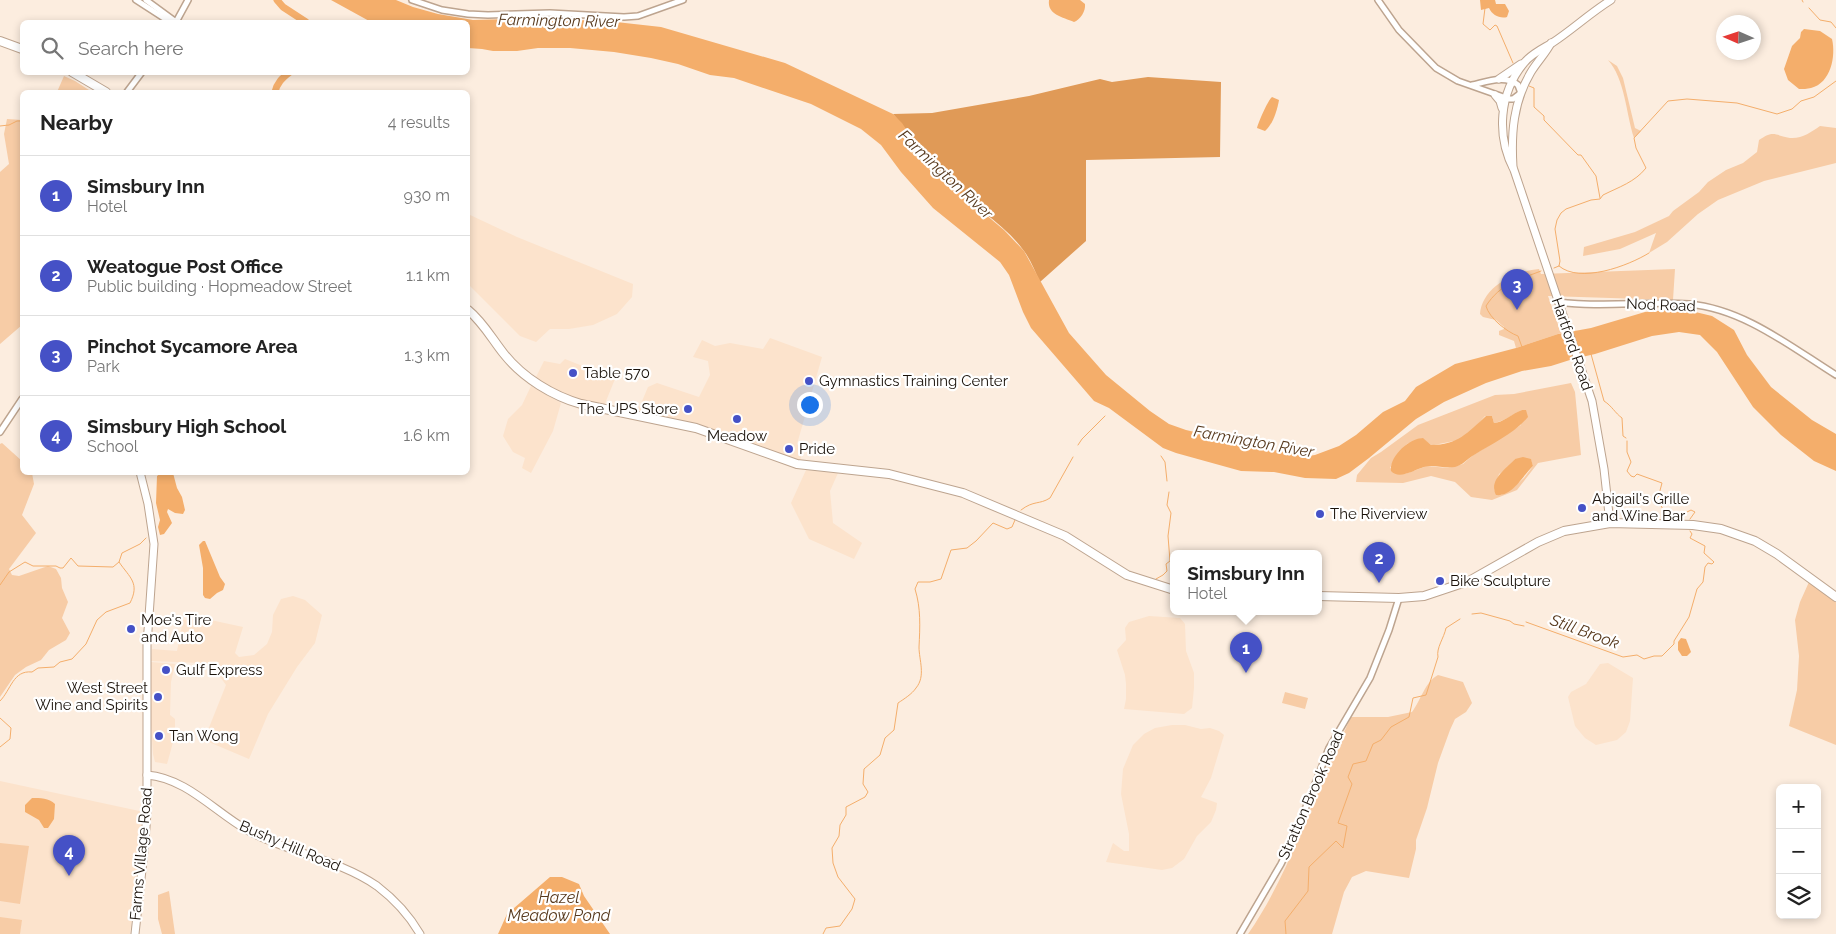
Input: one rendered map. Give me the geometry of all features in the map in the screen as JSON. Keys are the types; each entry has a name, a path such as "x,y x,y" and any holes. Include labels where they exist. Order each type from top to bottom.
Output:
{"highway":[{"path":"0,41 20,48"},
{"path":"77,75 103,90"},
{"path":"470,312 479,320 512,362 539,384 564,398 581,404 696,428 797,464 889,474 963,493 1066,536 1127,575 1170,589"},
{"path":"1322,596 1399,598 1424,596 1460,585 1538,542 1564,531 1610,523 1692,525 1721,529 1755,541 1777,554 1836,597"}],"main road":[{"name":"Hartford Road","path":"1610,523 1604,469 1594,413 1580,364 1514,170 1508,160 1502,125 1505,98 1512,81 1525,61 1611,0"},
{"name":"Hartford Road","path":"1514,170 1514,117 1521,93 1532,72 1552,43"},
{"path":"1499,79 1525,61"},
{"path":"1495,95 1500,101 1503,110"},
{"name":"Farms Village Road","path":"135,934 146,842 147,645 154,544 148,504 141,475"},
{"name":"Bushy Hill Road","path":"147,775 182,786 237,824 257,835 362,877 399,905 414,923 420,934"}],"street":[{"path":"136,0 167,20"},
{"path":"146,0 173,20"},
{"path":"177,20 188,0"},
{"path":"412,0 442,10 468,14 550,13 624,17 638,16 684,0"},
{"path":"1378,0 1399,30 1436,68 1458,81 1505,98 1512,98 1521,93 1518,85 1512,81 1499,79 1472,85"},
{"path":"128,90 140,75"},
{"name":"Nod Road","path":"1558,302 1667,303 1711,309 1764,328 1836,375"},
{"path":"0,432 20,402"},
{"name":"Stratton Brook Road","path":"1240,934 1296,835 1329,748 1370,678 1389,630 1399,598"}],"shaded area":[{"path":"1608,60 1617,66 1623,78 1635,128 1641,131 1634,138 1622,86"},
{"path":"64,76 89,90 58,90"},
{"path":"1148,77 1221,82 1220,157 1086,160 1086,241 1040,282 1029,258 1017,242 1008,232 940,175 893,114 932,113 1029,96 1100,79 1112,82"},
{"path":"7,119 20,120 20,327 0,344 0,172 9,164 4,134"},
{"path":"1820,126 1836,128 1836,163 1764,181 1718,200 1698,214 1667,242 1649,253 1656,233 1620,249 1583,256 1584,247 1635,232 1669,216 1699,192 1708,182 1726,170 1743,163 1757,152 1759,140 1764,137 1774,134 1790,138 1798,137 1806,135"},
{"path":"470,215 517,237 633,284 632,297 617,314 593,325 569,329 550,329 536,342 520,336 470,286"},
{"path":"1539,269 1541,274 1675,269 1673,300 1548,296 1561,333 1516,348 1514,341 1499,335 1499,331 1504,329 1504,327 1496,320 1483,317 1480,314 1482,304 1493,288 1501,282 1520,273"},
{"path":"770,338 822,357 797,444 802,451 800,462 739,438 690,423 637,413 648,387 657,383 699,397 710,375 708,361 693,357 702,340 715,346 730,343 763,349"},
{"path":"565,359 615,379 604,406 576,399 550,388 535,379 544,361 560,364"},
{"path":"1571,383 1575,392 1581,455 1538,463 1517,490 1492,500 1471,497 1455,482 1431,476 1403,483 1356,482 1357,475 1371,458 1418,425 1495,395 1514,394","holes":["1522,410 1521,425 1472,456 1463,464 1448,468 1427,466 1405,474 1390,468 1395,458 1407,444 1422,438 1431,445 1459,440 1473,430 1485,416 1492,416 1494,423","1515,459 1531,460 1533,466 1513,488 1501,495 1494,490 1499,474 1511,465"]},
{"path":"531,386 561,403 553,431 531,473 522,468 525,458 513,452 503,436 508,419 522,405"},
{"path":"2,443 20,459 20,475 32,475 34,484 22,515 36,533 9,569 12,575 19,576 48,566 56,569 61,578 62,588 68,602 62,618 70,633 66,640 49,650 41,660 15,675 0,697 0,444"},
{"path":"806,470 838,473 830,491 833,523 862,543 854,559 809,539 791,503"},
{"path":"1809,582 1836,602 1836,745 1789,726 1797,690 1799,656 1795,620 1800,602"},
{"path":"293,596 305,600 322,615 315,643 297,667 268,714 249,759 204,740 226,685 213,667 202,663 151,661 152,649 177,651 183,620 206,619 243,627 235,653 239,657 254,655 267,644 272,632 273,615 281,599"},
{"path":"1149,616 1180,618 1185,624 1186,651 1194,673 1194,688 1192,708 1184,714 1124,709 1126,699 1125,675 1117,650 1126,640 1125,628 1129,622"},
{"path":"151,662 175,664 171,682 170,715 175,719 175,735 167,764 155,762 153,754 150,711"},
{"path":"1608,663 1633,678 1630,721 1626,732 1617,740 1596,745 1585,738 1575,726 1568,697 1571,692 1586,684 1600,664"},
{"path":"1438,675 1463,682 1472,703 1466,712 1455,719 1438,763 1427,808 1416,840 1416,849 1409,878 1366,871 1352,877 1344,892 1332,934 1248,934 1282,875 1351,717 1388,717 1412,712 1426,687"},
{"path":"1285,692 1308,698 1305,709 1282,703"},
{"path":"1185,725 1201,729 1210,728 1224,735 1211,778 1201,797 1217,803 1211,822 1197,836 1184,859 1172,868 1162,870 1106,862 1113,843 1124,851 1129,851 1129,834 1121,794 1123,769 1133,745 1144,734 1155,728"},
{"path":"0,781 144,812 130,934 0,934"},
{"path":"0,843 29,846 20,904 0,901"},
{"path":"169,891 175,934 162,934 158,919 158,895"},
{"path":"0,917 22,920 20,934 0,934"}],"water":[{"name":"Farmington River","path":"331,0 396,0 438,14 473,20 545,18 616,22 661,27 785,63 893,114 902,123 923,155 947,182 1004,230 1024,251 1069,333 1106,375 1150,411 1169,424 1186,430 1279,451 1308,456 1315,455 1339,446 1356,435 1383,412 1405,401 1416,387 1455,364 1516,348 1558,334 1591,328 1645,312 1683,309 1712,316 1734,330 1747,355 1771,387 1812,420 1836,434 1836,471 1814,461 1781,435 1753,407 1717,352 1700,335 1679,332 1652,336 1595,354 1551,366 1522,371 1486,383 1444,402 1416,419 1349,473 1336,479 1305,478 1274,472 1241,471 1176,453 1163,448 1109,408 1094,401 1031,328 1009,275 1000,262 933,208 901,172 881,145 861,129 811,104 734,78 710,75 678,64 651,58 570,48 538,48 517,51 470,48 470,20 367,20"},
{"path":"1049,0 1080,0 1085,4 1085,9 1074,22 1053,12 1049,5"},
{"path":"1480,0 1495,0 1496,4 1505,4 1509,11 1507,17 1496,16 1489,8 1481,10"},
{"path":"1804,29 1820,31 1832,39 1833,53 1830,68 1823,81 1811,88 1799,89 1788,80 1784,69 1792,46 1800,38 1801,32"},
{"path":"1272,97 1279,100 1276,113 1265,131 1257,128"},
{"path":"1522,410 1526,410 1528,417 1522,423 1503,438 1458,466 1428,466 1407,474 1398,475 1391,471 1393,460 1397,454 1412,441 1423,438 1431,445 1448,443 1461,437 1486,416 1492,416 1494,423 1497,423"},
{"path":"1523,457 1531,459 1533,466 1508,493 1496,495 1494,484 1496,479 1515,459"},
{"path":"174,475 185,510 183,514 175,513 168,509 167,512 172,523 164,534 160,535 158,527 160,520 156,503 157,476"},
{"path":"205,541 220,577 225,584 223,590 210,599 205,598 203,595 203,568 199,545"},
{"path":"1681,638 1686,639 1691,652 1687,656 1682,656 1678,650 1678,642"},
{"path":"32,798 47,799 55,804 54,819 48,828 44,828 39,820 25,812 25,805"},
{"name":"Hazel Meadow Pond","path":"550,877 562,877 579,884 584,896 610,934 498,934 507,914"}],"waterway":[{"path":"277,0 283,7 303,20"},
{"path":"1485,8 1483,24 1490,30 1495,25 1497,26 1513,63"},
{"path":"1809,8 1820,20 1831,22 1836,28"},
{"path":"276,90 280,81 286,75"},
{"path":"1554,268 1559,266 1560,261 1555,229 1561,213 1566,209 1591,200 1600,199 1603,195 1626,184 1642,173 1646,168 1636,148 1634,138 1668,101 1687,99 1737,103 1777,114 1792,109 1801,101 1814,97 1836,81"},
{"path":"1529,86 1534,88 1534,107 1578,155 1581,155 1596,176 1600,198"},
{"path":"0,126 20,121"},
{"path":"1559,266 1568,271 1591,273 1617,268 1649,253"},
{"path":"1522,347 1518,336 1499,324 1486,306 1503,288 1517,280 1541,271"},
{"name":"Still Brook","path":"1591,354 1604,401 1622,418 1623,436 1626,438"},
{"path":"1078,445 1105,416"},
{"name":"Still Brook","path":"1627,441 1627,452 1631,462 1627,471 1631,476 1634,477 1637,474 1662,483 1658,498 1663,510 1672,517 1684,516 1685,513 1691,510 1695,512 1690,519"},
{"path":"1161,456 1165,462 1167,481"},
{"path":"1021,510 1029,505 1050,498 1073,457"},
{"path":"1156,579 1167,571 1166,564 1170,561 1168,536 1171,513 1167,505 1169,492"},
{"path":"823,934 826,928 840,926 852,909 855,899 838,877 833,863 832,848 839,836 840,825 846,815 846,807 865,797 868,792 863,784 864,769 880,755 885,738 894,730 898,703 914,690 921,678 920,618 915,589 918,582 930,582 941,579 951,550 967,548 993,523 1007,529 1012,527 1015,520"},
{"name":"Still Brook","path":"1526,622 1623,657 1637,655 1644,659 1662,656 1674,644 1689,617 1697,589 1703,582 1705,567 1708,563 1712,564 1714,562 1704,553 1705,546 1690,538 1692,534 1690,531"},
{"path":"0,701 16,677 21,674 32,672 38,668 54,667 60,662 72,659 86,644 97,620 106,612 130,603 134,585 119,562 122,553 140,544 146,538"},
{"path":"0,585 9,572 25,562 33,566 56,566 60,568 63,568 71,558 78,566 113,567 119,562"},
{"name":"Still Brook","path":"1472,614 1481,613 1524,626"},
{"name":"Still Brook","path":"1286,934 1285,921 1308,891 1309,867 1336,841 1343,848 1347,826 1338,823 1352,784 1348,777 1353,764 1366,761 1373,744 1381,740 1391,727 1409,717 1413,698 1426,695 1446,628 1460,619"},
{"path":"0,718 11,728 10,739 0,747"}],"place":[{"name":"Pinchot Sycamore Area","path":"1517,310"},
{"name":"Table 570","path":"573,373"},
{"name":"Gymnastics Training Center","path":"809,381"},
{"name":"The UPS Store","path":"688,409"},
{"name":"Meadow","path":"737,419"},
{"name":"Pride","path":"789,449"},
{"name":"Abigail's Grille and Wine Bar","path":"1582,508"},
{"name":"The Riverview","path":"1320,514"},
{"name":"Bike Sculpture","path":"1440,581"},
{"name":"Weatogue Post Office","path":"1379,583"},
{"name":"Moe's Tire and Auto","path":"131,629"},
{"name":"Gulf Express","path":"166,670"},
{"name":"Simsbury Inn","path":"1246,673"},
{"name":"West Street Wine and Spirits","path":"158,697"},
{"name":"Tan Wong","path":"159,736"},
{"name":"Simsbury High School","path":"69,876"}]}
